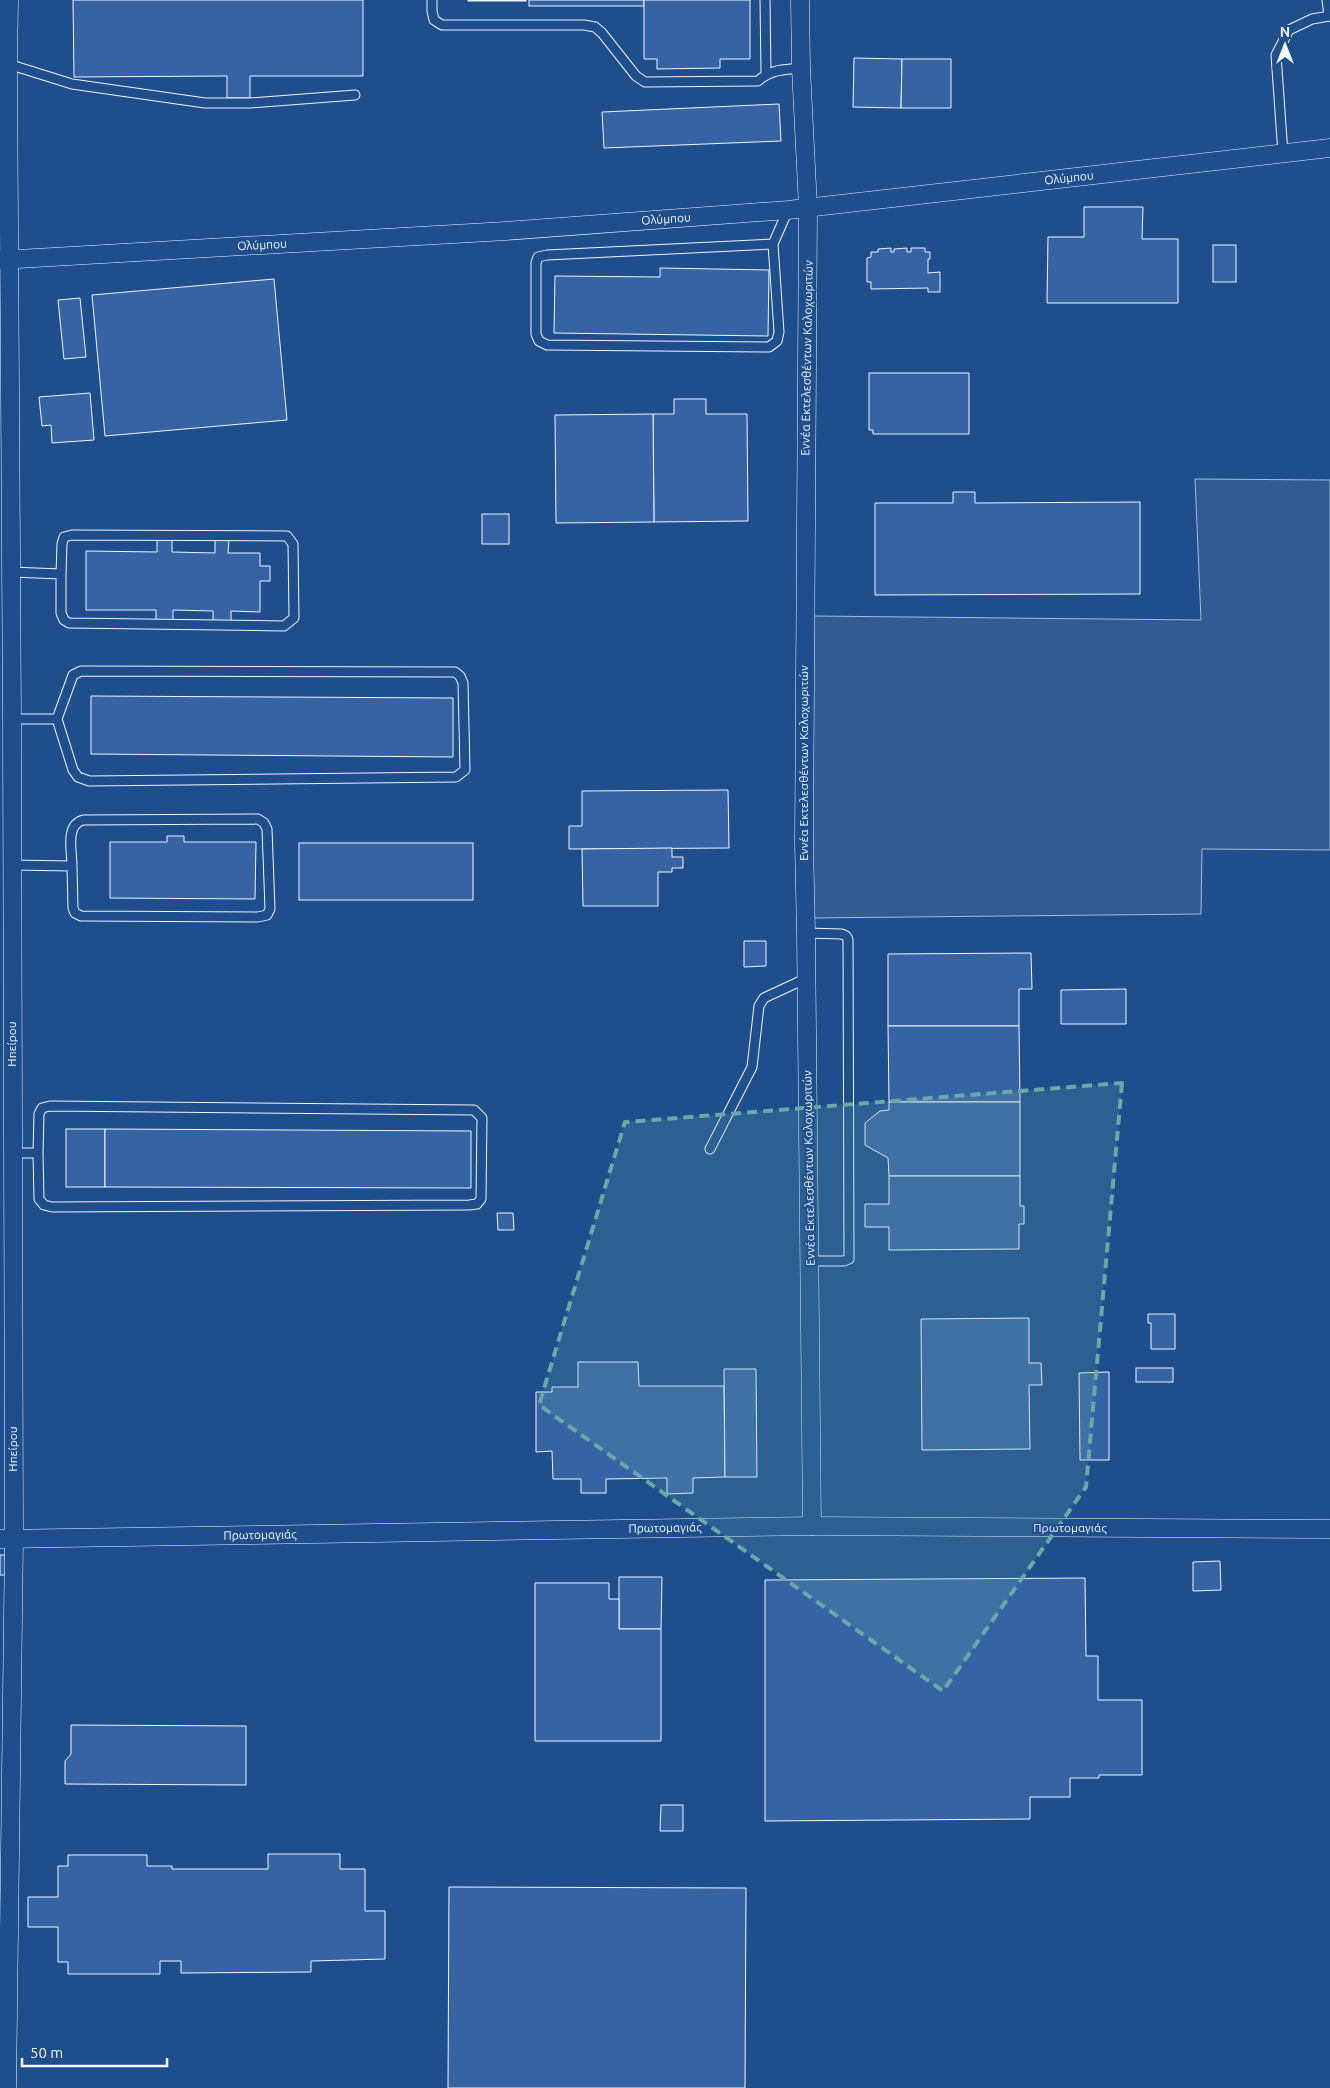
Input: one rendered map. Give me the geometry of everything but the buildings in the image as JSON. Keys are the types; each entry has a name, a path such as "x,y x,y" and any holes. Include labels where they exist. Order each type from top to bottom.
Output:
{"street":[{"name":"Ηπείρου","path":"7,2088 7,1539 12,1153 12,865 6,807 12,719 4,260 10,0"},
{"name":"Εννέα Εκτελεσθέντων Καλοχωριτών","path":"800,0 801,68 808,207 804,844 812,1526"},
{"name":"Ολύμπου","path":"4,260 506,231 788,210 1283,155 1330,148"},
{"name":"Πρωτομαγιάς","path":"7,1539 812,1526 1330,1529"}],"lane":[{"path":"432,0 434,20 442,25 584,25 595,27 602,33 636,76 645,82 758,81 766,73 801,68"},
{"path":"765,0 766,73"},
{"path":"1283,155 1276,55 1289,30 1312,19 1329,16 1327,0"},
{"path":"8,64 72,84 205,102 250,103 355,95"},
{"path":"774,244 547,255 538,257 536,263 536,334 539,341 547,345 769,347 777,341 779,332 774,244 788,210"},
{"path":"72,535 287,536 292,544 294,618 284,626 69,623 64,620 61,613 61,574 62,544 64,537 72,535"},
{"path":"10,572 61,574"},
{"path":"82,671 455,672 460,676 463,683 465,770 456,777 89,781 78,777 73,770 57,719 73,675 82,671"},
{"path":"12,719 57,719"},
{"path":"258,819 264,823 267,829 270,908 267,915 258,917 81,916 75,913 73,908 72,866 72,828 77,822 83,820 258,819"},
{"path":"12,865 72,866"},
{"path":"806,933 842,934 848,939 849,1258 844,1261 810,1261"},
{"path":"710,1149 752,1067 759,1006 764,998 807,978"},
{"path":"50,1106 474,1110 482,1118 481,1199 477,1204 469,1205 52,1207 44,1205 39,1199 38,1154 39,1114 42,1108 50,1106"},
{"path":"12,1153 38,1154"}],"highlighted area":[{"path":"1122,1083 1086,1487 943,1691 539,1405 625,1122"}],"shaded area":[{"path":"1195,479 1330,480 1330,850 1202,849 1201,914 812,918 813,616 1201,620"}]}
